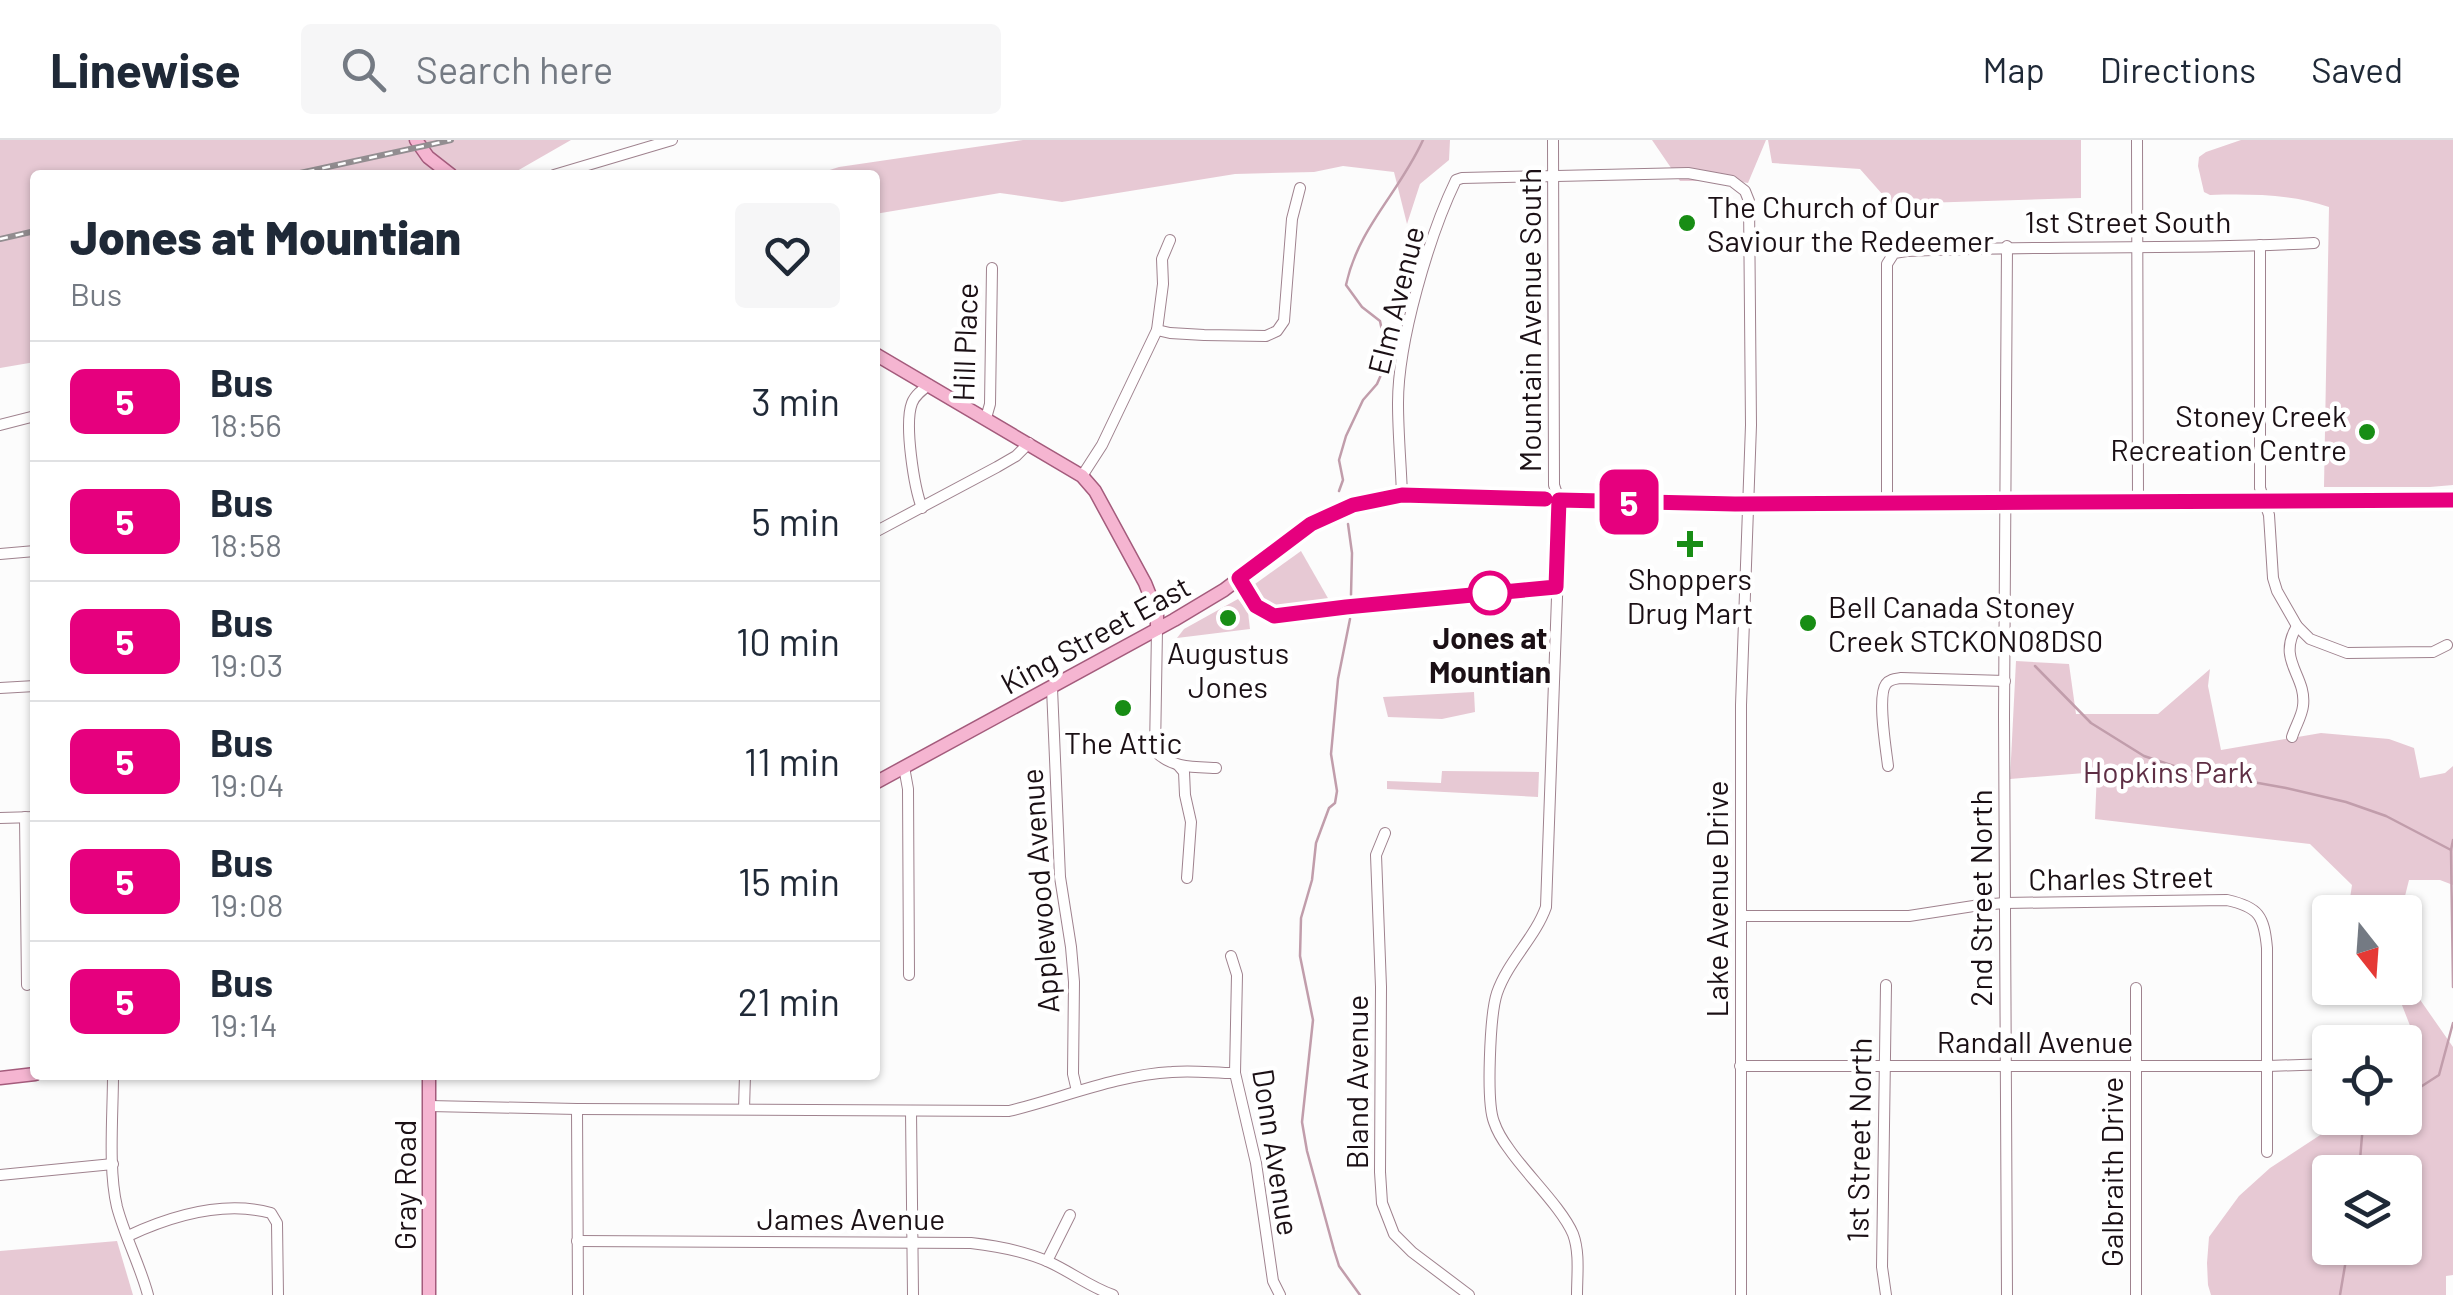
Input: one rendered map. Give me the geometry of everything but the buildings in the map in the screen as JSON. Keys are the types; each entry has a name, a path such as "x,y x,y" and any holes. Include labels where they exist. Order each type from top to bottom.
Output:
{"main road":[{"path":"416,140 444,170"},
{"path":"880,357 1082,476 1106,509 1145,583 1158,613 1157,629"},
{"name":"King Street East","path":"880,780 1224,590 1311,524 1353,505 1402,495 1747,504 2453,500"},
{"path":"0,1078 30,1075"},
{"name":"Gray Road","path":"428,1295 429,1080"}],"street":[{"path":"571,170 672,140"},
{"name":"Mountain Avenue South","path":"1553,140 1554,484 1559,500 1546,907 1541,923 1504,976 1496,996 1490,1102 1493,1121 1508,1148 1572,1231 1578,1250 1577,1295"},
{"path":"2137,140 2138,500"},
{"name":"Lake Avenue Drive","path":"1553,176 1688,173 1732,181 1745,191 1749,201 1751,425 1741,705 1740,1295"},
{"name":"Elm Avenue","path":"1402,495 1398,401 1402,363 1423,272 1456,180 1553,176"},
{"path":"1157,330 1204,336 1266,336 1277,331 1284,321 1290,232 1300,188"},
{"path":"1082,476 1102,445 1157,330 1164,284 1162,259 1170,240"},
{"name":"1st Street South","path":"1887,503 1888,264 1894,254 2007,246 2137,248 2314,242"},
{"path":"2260,245 2260,488 2269,516 2272,578 2277,591 2297,626 2310,639 2347,653 2433,652 2447,645"},
{"name":"2nd Street North","path":"2007,246 2007,1295"},
{"name":"Hill Place","path":"986,418 990,404 992,268"},
{"path":"922,508 914,488 910,418 912,404 928,385"},
{"path":"0,425 30,417"},
{"path":"880,529 1016,456 1029,443"},
{"path":"0,554 30,551"},
{"path":"1239,578 1265,614 1316,612"},
{"path":"1356,606 1556,587"},
{"path":"2292,737 2303,705 2289,655 2290,638 2297,626"},
{"path":"1157,629 1155,751 1184,772 1191,822 1187,878"},
{"path":"1888,766 1883,699 1884,686 1890,680 2005,680"},
{"path":"0,688 30,686"},
{"name":"Applewood Avenue","path":"1052,688 1060,877 1074,982 1073,1074 1077,1091"},
{"path":"1178,766 1216,768"},
{"path":"904,767 908,789 909,975"},
{"path":"0,818 30,817 27,986"},
{"name":"Bland Avenue","path":"1384,834 1376,855 1382,1203 1394,1234 1469,1295"},
{"name":"Charles Street","path":"1740,916 1909,916 2005,904 2227,900 2252,907 2266,928 2267,1152"},
{"name":"Donn Avenue","path":"1231,956 1237,976 1236,1073 1256,1162 1273,1281 1280,1295"},
{"name":"1st Street North","path":"1886,985 1882,1267 1886,1295"},
{"name":"Galbraith Drive","path":"2136,988 2136,1295"},
{"name":"Randall Avenue","path":"1740,1066 2312,1065"},
{"path":"429,1106 1009,1111 1130,1078 1173,1071 1236,1073"},
{"path":"113,1080 113,1182 148,1295"},
{"path":"744,1109 745,1080"},
{"path":"576,1109 578,1295"},
{"path":"911,1111 913,1295"},
{"path":"0,1176 114,1164"},
{"path":"128,1236 177,1215 240,1209 271,1213 276,1223 278,1295"},
{"path":"1047,1261 1070,1215"},
{"name":"James Avenue","path":"577,1240 971,1243 1000,1246 1047,1261 1113,1295"}],"green space":[{"path":"0,140 571,140 519,170 30,170 30,363 0,368"},
{"path":"1023,140 1450,140 1449,160 1420,184 1407,224 1394,172 1343,166 1314,172 1235,174 1062,202 1000,193 880,213 880,170 830,170"},
{"path":"1652,140 1766,140 1748,183 1680,181"},
{"path":"1768,140 2081,140 2081,198 1891,204 1860,169 1772,163"},
{"path":"2241,140 2453,140 2453,485 2324,487 2329,207 2285,197 2204,192 2199,157"},
{"path":"1301,551 1329,600 1270,607 1255,584"},
{"path":"1238,599 1248,612 1250,629 1177,638 1184,629"},
{"name":"Hopkins Park","path":"2016,661 2069,664 2076,714 2158,714 2210,669 2208,686 2221,750 2321,733 2389,739 2414,748 2420,778 2445,773 2453,766 2453,885 2440,880 2409,880 2405,895 2351,895 2352,885 2310,844 2095,819 2097,772 2010,779"},
{"path":"1474,692 1475,712 1442,719 1388,717 1383,697"},
{"path":"1442,771 1539,772 1538,797 1387,789 1387,781 1441,783"},
{"path":"2422,1003 2453,1047 2453,1275 2446,1276 2446,1295 2211,1295 2209,1237 2239,1196 2270,1168 2320,1135 2422,1135 2422,1025 2410,1025 2402,1005"},
{"path":"117,1241 133,1295 0,1295 0,1251"}],"waterway":[{"path":"1339,491 1343,480 1339,460 1346,436 1384,368 1385,345 1380,321 1362,307 1346,285 1369,228 1423,140"},
{"path":"1348,524 1351,595"},
{"path":"1350,619 1338,679 1331,754 1337,791 1316,843 1312,880 1301,918 1300,956 1313,1020 1302,1122 1339,1266 1360,1295"},
{"path":"2035,666 2091,723 2144,756 2186,770 2346,802 2386,816 2451,850"},
{"path":"2453,840 2453,987"},
{"path":"2422,1086 2439,1075 2453,1023"},
{"path":"2360,1155 2362,1135"},
{"path":"2340,1295 2345,1265"}],"railway":[{"path":"314,170 451,140"},
{"path":"0,239 30,232"}],"bus line":[{"name":"5","path":"1545,499 1402,495 1353,505 1311,524 1239,578 1256,606 1274,616 1556,587 1559,500 1735,504 2453,500"}],"place":[{"name":"The Church of Our Saviour the Redeemer","path":"1687,223"},
{"name":"Stoney Creek Recreation Centre","path":"2367,432"},
{"name":"Shoppers Drug Mart","path":"1690,544"},
{"name":"Jones at Mountian","path":"1490,593"},
{"name":"Augustus Jones","path":"1228,618"},
{"name":"Bell Canada Stoney Creek STCKON08DS0","path":"1808,623"},
{"name":"The Attic","path":"1123,708"}]}
